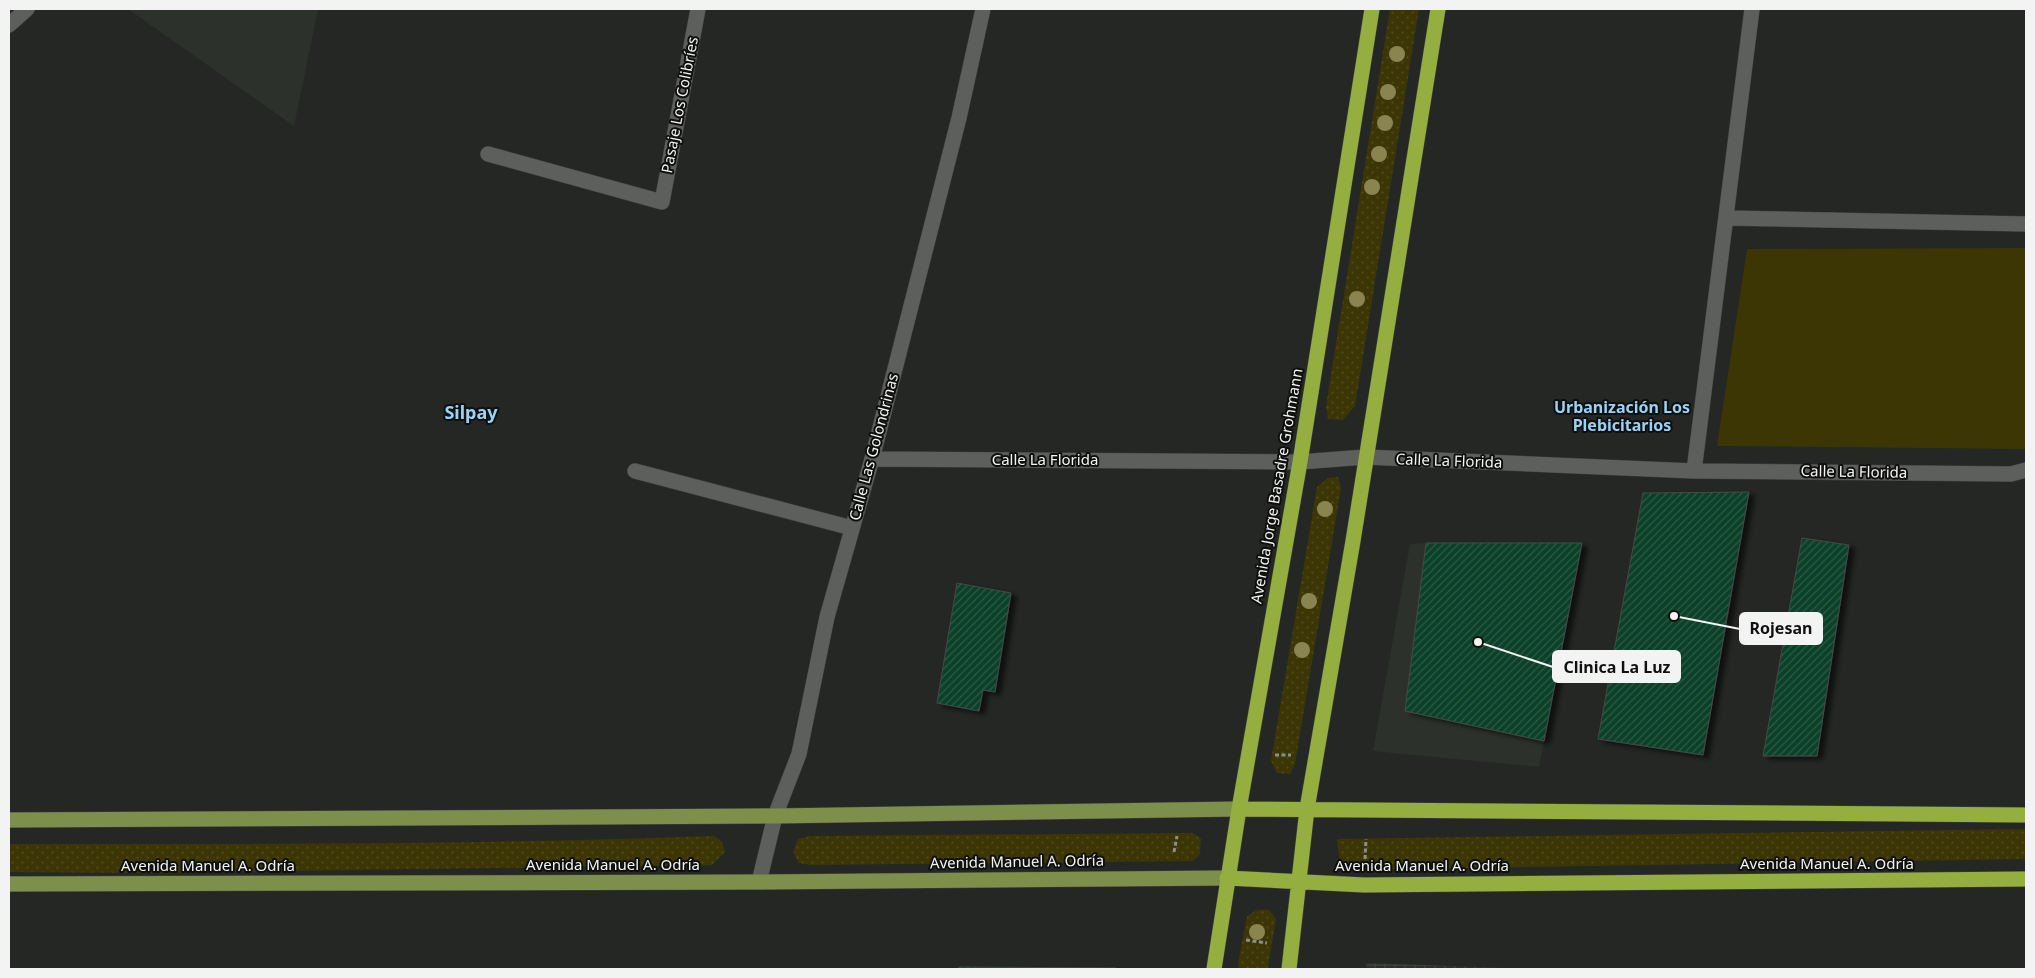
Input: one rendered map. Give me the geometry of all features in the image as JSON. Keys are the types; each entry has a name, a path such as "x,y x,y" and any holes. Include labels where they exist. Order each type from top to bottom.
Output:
{"highway":[{"name":"Avenida Jorge Basadre Grohmann","path":"1214,969 1227,878 1300,462 1372,9"},
{"path":"1289,969 1307,809 1438,9"},
{"path":"1239,809 2026,815"},
{"name":"Avenida Manuel A. Odría","path":"1227,878 1374,885 2026,879"}],"main road":[{"path":"9,820 775,816 1239,809"},
{"name":"Avenida Manuel A. Odría","path":"9,884 759,882 1227,878"}],"street":[{"path":"9,25 27,9"},
{"name":"Pasaje Los Colibríes","path":"488,154 662,202 698,9"},
{"name":"Calle Las Golondrinas","path":"759,882 775,816 799,754 827,618 872,459 959,118 982,9"},
{"path":"1694,471 1752,9"},
{"path":"1726,218 2026,224"},
{"name":"Calle La Florida","path":"872,459 1300,462 1365,457 1694,471 2011,474 2026,470"},
{"path":"635,471 852,528"}],"path":[{"path":"1272,755 1296,754"},
{"path":"1172,862 1178,833"},
{"path":"1365,862 1366,839"},
{"path":"1243,940 1272,943"}],"shaded area":[{"path":"128,9 318,9 294,126"},
{"path":"1390,9 1419,9 1355,406 1343,420 1328,419 1326,406"},
{"path":"2026,248 2026,449 1717,446 1747,249"},
{"path":"1338,477 1341,488 1295,764 1290,774 1277,773 1271,761 1317,487 1328,478"},
{"path":"1582,543 1539,767 1373,751 1410,544"},
{"path":"2026,829 2026,859 1341,870 1337,839"},
{"path":"1193,833 1201,839 1200,854 1193,861 810,865 799,863 793,852 798,839 811,836"},
{"path":"714,836 722,842 725,852 712,865 146,873 9,872 9,844 450,842"},
{"path":"1257,910 1269,910 1276,919 1268,969 1239,969 1238,964 1247,916"},
{"path":"1367,963 1532,969 1366,969"}],"building":[{"path":"1749,492 1703,755 1598,739 1643,493"},
{"path":"1802,538 1849,545 1817,756 1763,756"},
{"path":"1426,543 1582,543 1544,741 1405,711"},
{"path":"957,583 1011,593 995,692 983,690 979,711 937,703"},
{"path":"959,967 1116,968 1116,969 959,969"}],"place":[{"name":"Rojesan","path":"1674,616"},
{"name":"Clinica La Luz","path":"1478,642"}],"district":[{"name":"Silpay","path":"471,413"},
{"name":"Urbanización Los Plebicitarios","path":"1622,416"}]}
